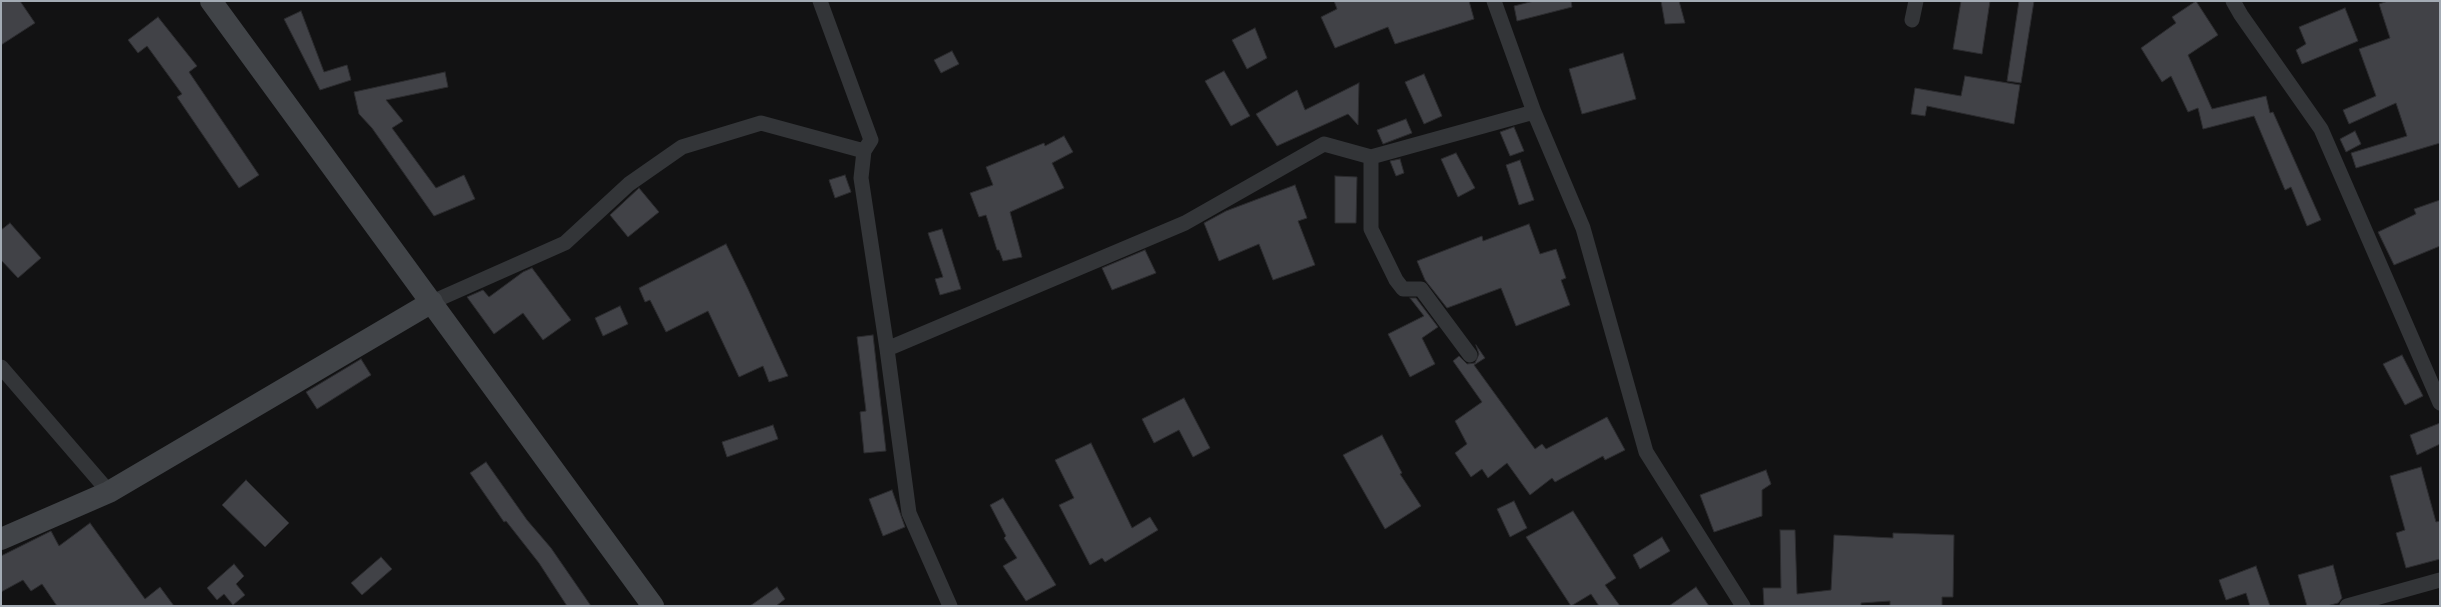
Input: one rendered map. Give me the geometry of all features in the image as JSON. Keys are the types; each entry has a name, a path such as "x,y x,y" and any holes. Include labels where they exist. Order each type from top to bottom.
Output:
{"main road":[{"path":"211,1 653,606"},
{"path":"1,539 109,492 432,302"}],"street":[{"path":"820,1 871,140 864,151 861,178 888,349 909,513 950,606"},
{"path":"1494,1 1534,112 1583,228 1646,452 1743,606"},
{"path":"1912,20 1916,1"},
{"path":"2233,1 2321,129 2440,403"},
{"path":"888,349 1185,223 1324,144 1371,157 1534,112"},
{"path":"432,302 566,243 629,184 682,146 761,123 864,151"},
{"path":"1371,157 1371,229 1396,280 1403,289 1421,289 1470,355"},
{"path":"1,367 109,492"},
{"path":"2347,606 2440,580"}],"building":[{"path":"1,1 20,1 35,23 1,45"},
{"path":"1334,1 1469,1 1474,19 1395,44 1388,27 1335,48 1321,17 1337,9"},
{"path":"1534,1 1571,1 1572,7 1517,21 1514,6"},
{"path":"1661,1 1679,1 1685,23 1665,24"},
{"path":"1961,1 1990,1 1982,54 1953,49"},
{"path":"2019,1 2034,1 2021,83 2007,81"},
{"path":"2196,1 2218,35 2188,55 2212,109 2266,96 2270,113 2273,112 2321,220 2307,226 2291,187 2285,190 2254,116 2203,129 2198,108 2188,112 2171,76 2162,82 2141,48 2176,23 2172,17"},
{"path":"2388,1 2440,1 2440,143 2356,168 2351,153 2407,136 2396,103 2349,124 2343,110 2376,96 2359,49 2390,38 2379,4"},
{"path":"2345,8 2358,41 2302,64 2296,50 2306,44 2299,27"},
{"path":"301,11 324,72 347,65 351,80 320,90 284,19"},
{"path":"158,17 197,66 189,72 259,175 239,188 177,97 182,94 147,46 138,53 128,40"},
{"path":"1255,28 1267,58 1247,69 1232,40"},
{"path":"952,51 959,64 941,73 934,60"},
{"path":"1623,53 1636,99 1582,114 1569,69"},
{"path":"1224,71 1250,116 1231,126 1205,81"},
{"path":"445,72 448,87 386,100 403,121 392,128 436,188 464,175 475,199 434,216 372,128 359,114 354,92"},
{"path":"1424,74 1442,116 1424,124 1405,82"},
{"path":"1965,76 2020,85 2014,124 1927,106 1925,116 1911,114 1915,88 1961,96"},
{"path":"1359,83 1358,125 1348,114 1277,146 1256,114 1297,90 1305,110"},
{"path":"1406,119 1412,133 1383,144 1377,130"},
{"path":"1514,127 1524,151 1510,156 1500,132"},
{"path":"2355,131 2361,144 2346,152 2340,139"},
{"path":"1064,136 1073,152 1052,163 1064,188 1010,212 1022,257 1003,261 999,250 997,250 986,215 979,217 970,193 993,185 986,167 1044,143 1045,146"},
{"path":"1456,153 1475,188 1458,197 1441,159"},
{"path":"1400,159 1404,173 1396,176 1390,161"},
{"path":"1520,160 1534,200 1519,205 1506,165"},
{"path":"845,175 851,192 835,198 829,180"},
{"path":"1335,176 1357,177 1356,223 1335,223"},
{"path":"1295,185 1307,218 1298,221 1315,265 1273,280 1259,244 1219,261 1204,223 1226,211"},
{"path":"639,188 659,212 628,237 610,215"},
{"path":"2440,200 2440,246 2394,265 2378,232 2416,214 2414,209"},
{"path":"10,223 41,258 18,278 1,260 1,230"},
{"path":"1529,224 1540,254 1556,249 1566,278 1561,280 1570,305 1516,326 1501,288 1447,308 1425,280 1417,261 1482,236 1483,241"},
{"path":"942,229 961,289 940,295 935,279 943,277 928,233"},
{"path":"726,244 788,376 769,382 763,366 739,377 708,311 666,332 650,300 645,302 639,288"},
{"path":"1145,250 1156,273 1112,290 1102,268"},
{"path":"532,268 571,320 543,340 523,313 494,334 467,297 483,290 489,297 523,272"},
{"path":"1410,298 1416,298 1438,327 1422,338 1435,364 1410,377 1388,334 1424,316"},
{"path":"620,306 628,324 603,336 595,318"},
{"path":"873,335 886,451 864,453 860,412 866,411 857,337"},
{"path":"1476,345 1485,358 1474,365 1535,449 1542,444 1546,449 1607,417 1625,450 1605,460 1603,456 1555,482 1552,478 1530,495 1507,463 1488,478 1482,469 1471,477 1455,453 1467,444 1455,421 1482,402 1453,361 1459,356 1467,364 1475,363 1479,354"},
{"path":"2402,355 2423,396 2405,405 2383,364"},
{"path":"361,359 371,375 317,409 306,392"},
{"path":"1184,398 1210,448 1193,457 1179,430 1154,443 1142,419"},
{"path":"2440,423 2440,444 2417,455 2410,435"},
{"path":"773,425 778,439 727,457 722,442"},
{"path":"1382,435 1402,473 1400,474 1421,506 1385,529 1343,455"},
{"path":"1091,443 1132,528 1150,517 1158,530 1105,562 1102,558 1090,565 1059,505 1074,498 1055,460"},
{"path":"486,462 527,520 551,548 591,606 567,606 539,563 506,521 504,522 470,473"},
{"path":"2421,467 2436,522 2440,521 2440,559 2406,568 2396,533 2405,530 2390,476"},
{"path":"1766,470 1771,484 1762,490 1762,516 1714,532 1700,495"},
{"path":"246,480 289,523 265,547 222,505"},
{"path":"892,490 905,527 883,536 869,499"},
{"path":"1003,498 1056,585 1026,601 1003,566 1017,558 1004,538 1006,536 990,505"},
{"path":"1514,501 1527,528 1510,537 1497,509"},
{"path":"1573,511 1616,578 1605,585 1620,606 1599,606 1591,594 1571,606 1526,537"},
{"path":"90,523 145,599 160,587 174,606 57,606 42,584 31,591 23,580 1,592 1,556 51,531 59,546"},
{"path":"1780,530 1795,530 1797,594 1831,590 1834,535 1893,538 1893,533 1954,535 1953,597 1942,597 1942,606 1890,606 1890,601 1861,603 1861,606 1764,606 1763,588 1781,588"},
{"path":"1662,537 1670,551 1640,569 1633,555"},
{"path":"381,557 392,569 362,595 351,583"},
{"path":"234,564 244,576 236,584 245,595 233,605 224,594 217,600 207,588"},
{"path":"2333,565 2342,598 2338,603 2327,606 2307,606 2298,575"},
{"path":"2256,566 2270,606 2250,606 2246,593 2226,600 2219,580"},
{"path":"777,587 785,599 776,606 750,606"},
{"path":"1696,587 1709,606 1669,606"}]}
